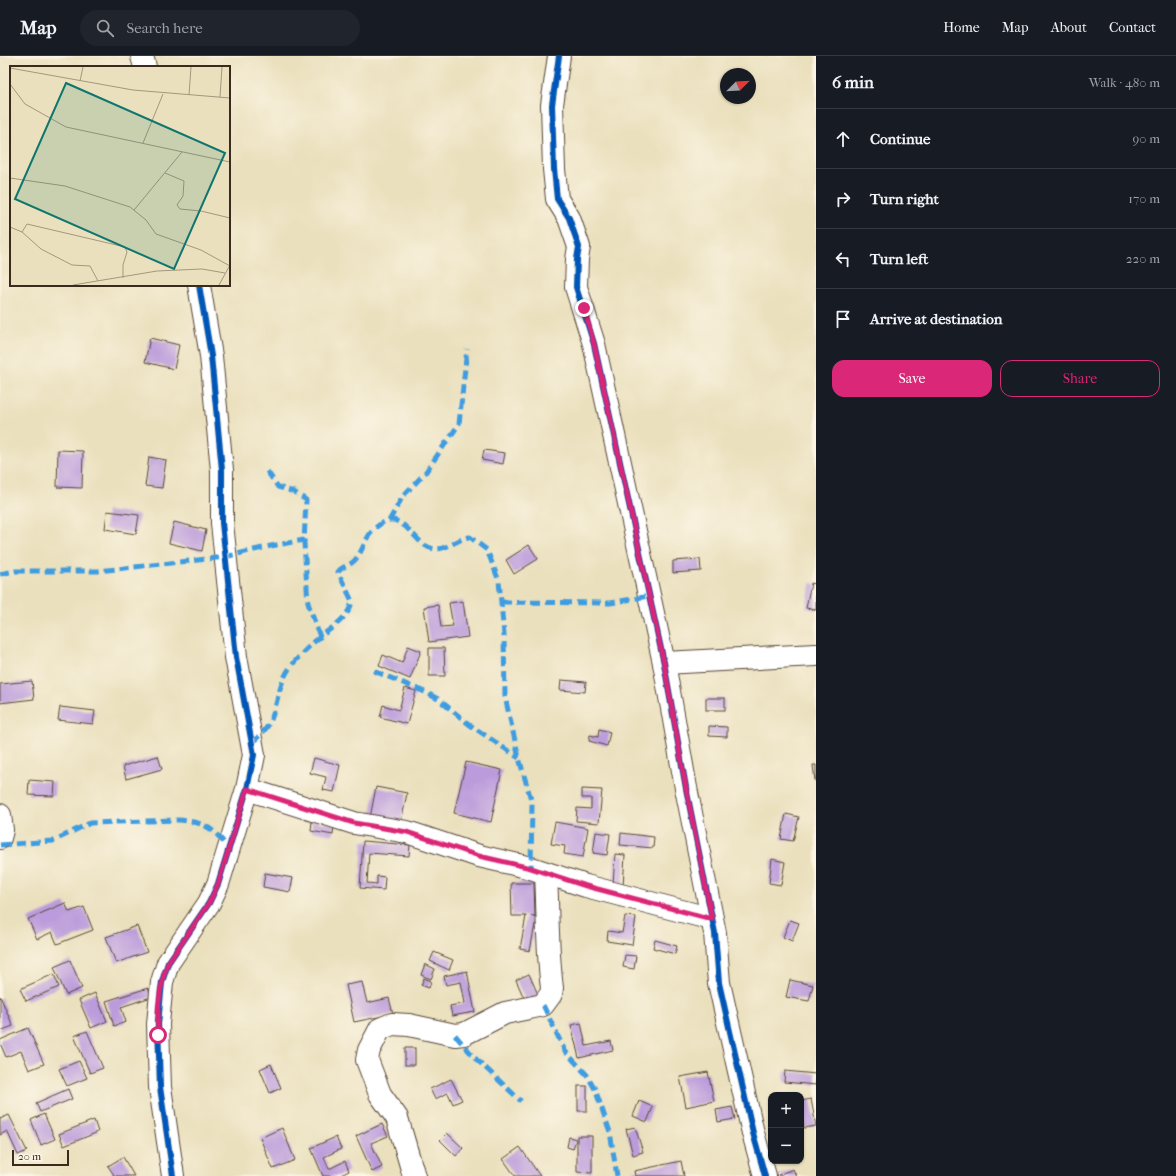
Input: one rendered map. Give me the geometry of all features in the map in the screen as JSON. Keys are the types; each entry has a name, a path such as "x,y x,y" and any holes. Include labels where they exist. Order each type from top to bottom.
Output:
{"street":[{"path":"142,56 145,66"},
{"path":"559,56 552,105 557,197 560,205 569,218 579,247 576,287 594,344 664,663 686,788 717,945 719,983 753,1133 766,1176"},
{"path":"173,1176 160,1087 158,1024 162,982 168,963 209,903 218,884 247,789 254,755 235,650 222,523 222,470 212,364 199,286"},
{"path":"664,663 816,655"},
{"path":"247,789 354,823 407,832 479,856 712,919"},
{"path":"0,815 2,830 0,838"},
{"path":"414,1176 397,1118 380,1094 367,1060 369,1050 380,1029 387,1024 410,1025 455,1035 471,1031 505,1013 541,1006 546,1002 551,994 552,988 547,943 549,920 546,873"}],"building":[{"path":"150,338 179,345 174,369 145,362"},
{"path":"58,450 83,451 82,488 57,487"},
{"path":"484,450 505,453 503,464 482,460"},
{"path":"149,457 166,460 162,488 145,486"},
{"path":"107,511 139,515 136,534 105,529"},
{"path":"174,522 206,530 202,551 169,543"},
{"path":"529,545 538,559 514,574 506,560"},
{"path":"700,559 701,571 673,573 673,561"},
{"path":"811,583 816,584 816,610 806,608"},
{"path":"463,601 468,637 429,642 424,607 438,605 441,627 453,626 449,603"},
{"path":"408,646 421,651 410,679 379,666 383,655 402,663"},
{"path":"429,648 444,648 445,676 429,676"},
{"path":"561,680 586,682 585,692 560,690"},
{"path":"32,681 34,699 0,703 0,684"},
{"path":"405,688 416,691 407,724 380,717 383,705 399,710"},
{"path":"706,698 725,698 725,710 706,710"},
{"path":"60,707 95,711 93,724 58,720"},
{"path":"709,726 727,727 727,737 709,736"},
{"path":"599,729 610,732 607,746 589,741 590,735 598,737"},
{"path":"158,756 162,769 126,779 123,766"},
{"path":"314,758 340,765 334,792 323,790 326,777 310,773"},
{"path":"466,762 502,770 491,822 454,813"},
{"path":"813,765 816,765 816,781 815,781"},
{"path":"29,780 55,782 54,796 28,795"},
{"path":"376,787 407,793 401,823 370,818"},
{"path":"582,789 602,790 599,823 576,821 577,808 591,809 591,798 582,798"},
{"path":"786,814 799,817 793,841 781,839"},
{"path":"312,821 334,824 333,835 311,831"},
{"path":"555,822 588,828 583,857 564,854 565,846 551,844"},
{"path":"596,832 610,834 607,855 593,853"},
{"path":"621,833 654,837 653,848 620,845"},
{"path":"363,841 410,845 409,856 369,853 367,883 377,884 377,876 385,877 384,890 360,888"},
{"path":"615,854 625,855 623,886 613,885"},
{"path":"772,859 785,862 781,885 769,883"},
{"path":"265,873 293,878 290,892 263,887"},
{"path":"511,883 534,883 535,916 531,916 546,919 545,926 535,924 530,951 520,949 526,916 512,916"},
{"path":"65,903 69,912 84,907 93,930 57,944 52,932 37,939 28,919"},
{"path":"625,916 636,917 632,945 607,941 608,931 622,933"},
{"path":"790,920 799,923 792,941 783,937"},
{"path":"137,926 147,952 116,963 106,937"},
{"path":"655,940 677,946 675,954 653,948"},
{"path":"434,952 453,960 449,970 430,961"},
{"path":"625,955 636,956 634,969 623,967"},
{"path":"70,960 82,988 66,995 54,967"},
{"path":"425,964 435,969 431,979 421,975"},
{"path":"467,971 475,1012 452,1016 450,1006 465,1003 461,982 446,985 444,976"},
{"path":"54,974 59,987 26,1001 20,989"},
{"path":"529,974 540,999 527,1005 516,980"},
{"path":"424,978 431,981 429,988 421,985"},
{"path":"790,980 813,985 809,1001 786,997"},
{"path":"362,982 367,1003 389,998 393,1014 354,1022 346,985"},
{"path":"148,988 151,997 121,1007 126,1022 114,1026 106,1001"},
{"path":"95,993 107,1021 91,1028 79,1000"},
{"path":"0,996 13,1026 0,1031"},
{"path":"581,1023 586,1046 611,1041 613,1050 579,1058 571,1025"},
{"path":"28,1028 44,1064 29,1070 21,1051 6,1057 0,1043 0,1040"},
{"path":"87,1031 103,1068 90,1073 74,1036"},
{"path":"405,1048 415,1048 415,1065 405,1065"},
{"path":"79,1061 87,1078 67,1086 59,1069"},
{"path":"271,1064 281,1088 270,1093 260,1069"},
{"path":"785,1071 816,1074 816,1085 784,1082"},
{"path":"708,1072 714,1101 686,1107 680,1077"},
{"path":"451,1079 462,1100 453,1104 448,1093 435,1099 430,1089"},
{"path":"578,1086 587,1086 587,1111 578,1111"},
{"path":"68,1089 72,1099 40,1112 36,1103"},
{"path":"811,1099 816,1126 804,1128 804,1100"},
{"path":"639,1101 653,1107 647,1122 633,1116"},
{"path":"732,1107 735,1119 718,1122 716,1110"},
{"path":"44,1114 55,1139 41,1145 31,1120"},
{"path":"9,1115 27,1151 18,1155 7,1131 0,1135 0,1119"},
{"path":"94,1120 98,1132 64,1146 59,1134"},
{"path":"382,1124 388,1136 371,1143 382,1167 372,1172 356,1136"},
{"path":"635,1127 643,1152 633,1155 626,1129"},
{"path":"282,1128 295,1160 273,1169 260,1138"},
{"path":"447,1133 463,1148 456,1156 440,1140"},
{"path":"577,1136 592,1136 592,1173 577,1172"},
{"path":"336,1137 341,1149 324,1157 329,1169 345,1161 349,1171 339,1176 323,1176 311,1148"},
{"path":"569,1137 576,1139 573,1149 567,1147"},
{"path":"520,1147 540,1176 515,1176 503,1159"},
{"path":"123,1157 134,1176 112,1176 114,1175 108,1166"},
{"path":"681,1161 684,1176 635,1176 634,1171"},
{"path":"793,1169 796,1176 778,1175"}],"marked path":[{"path":"389,521 403,496 425,473 459,424 467,349"},
{"path":"267,471 278,487 294,492 306,500 304,543 308,603 320,637"},
{"path":"252,743 270,722 281,685 292,665 309,647 339,622 351,607 352,601 338,572 355,560 368,536 374,529 384,522 393,520 407,528 427,547 435,549 444,548 461,539 470,537 487,550 499,581 504,635 505,697 519,758 532,803 531,868"},
{"path":"0,574 15,571 98,571 225,557 304,540"},
{"path":"501,602 610,603 649,596"},
{"path":"374,671 425,692 438,699 470,725 519,758"},
{"path":"0,845 53,841 90,823 178,820 196,822 208,827 229,849"},
{"path":"543,1005 565,1051 587,1075 595,1089 610,1132 617,1176"},
{"path":"455,1035 476,1059 521,1101"}],"cycle path":[{"path":"559,56 552,105 554,169 557,199 569,218 579,247 576,287 594,344 664,663 686,788 715,933 719,983 753,1133 765,1176"},
{"path":"173,1176 160,1087 158,1024 162,982 168,963 209,903 218,884 247,789 254,755 236,657 222,523 222,470 211,356 199,286"}],"route":[{"path":"158,1035 159,1011 164,972 168,963 209,903 218,884 247,789 305,809 354,823 407,832 479,856 531,868 586,886 712,919 686,788 664,663 594,344 584,308"}]}
